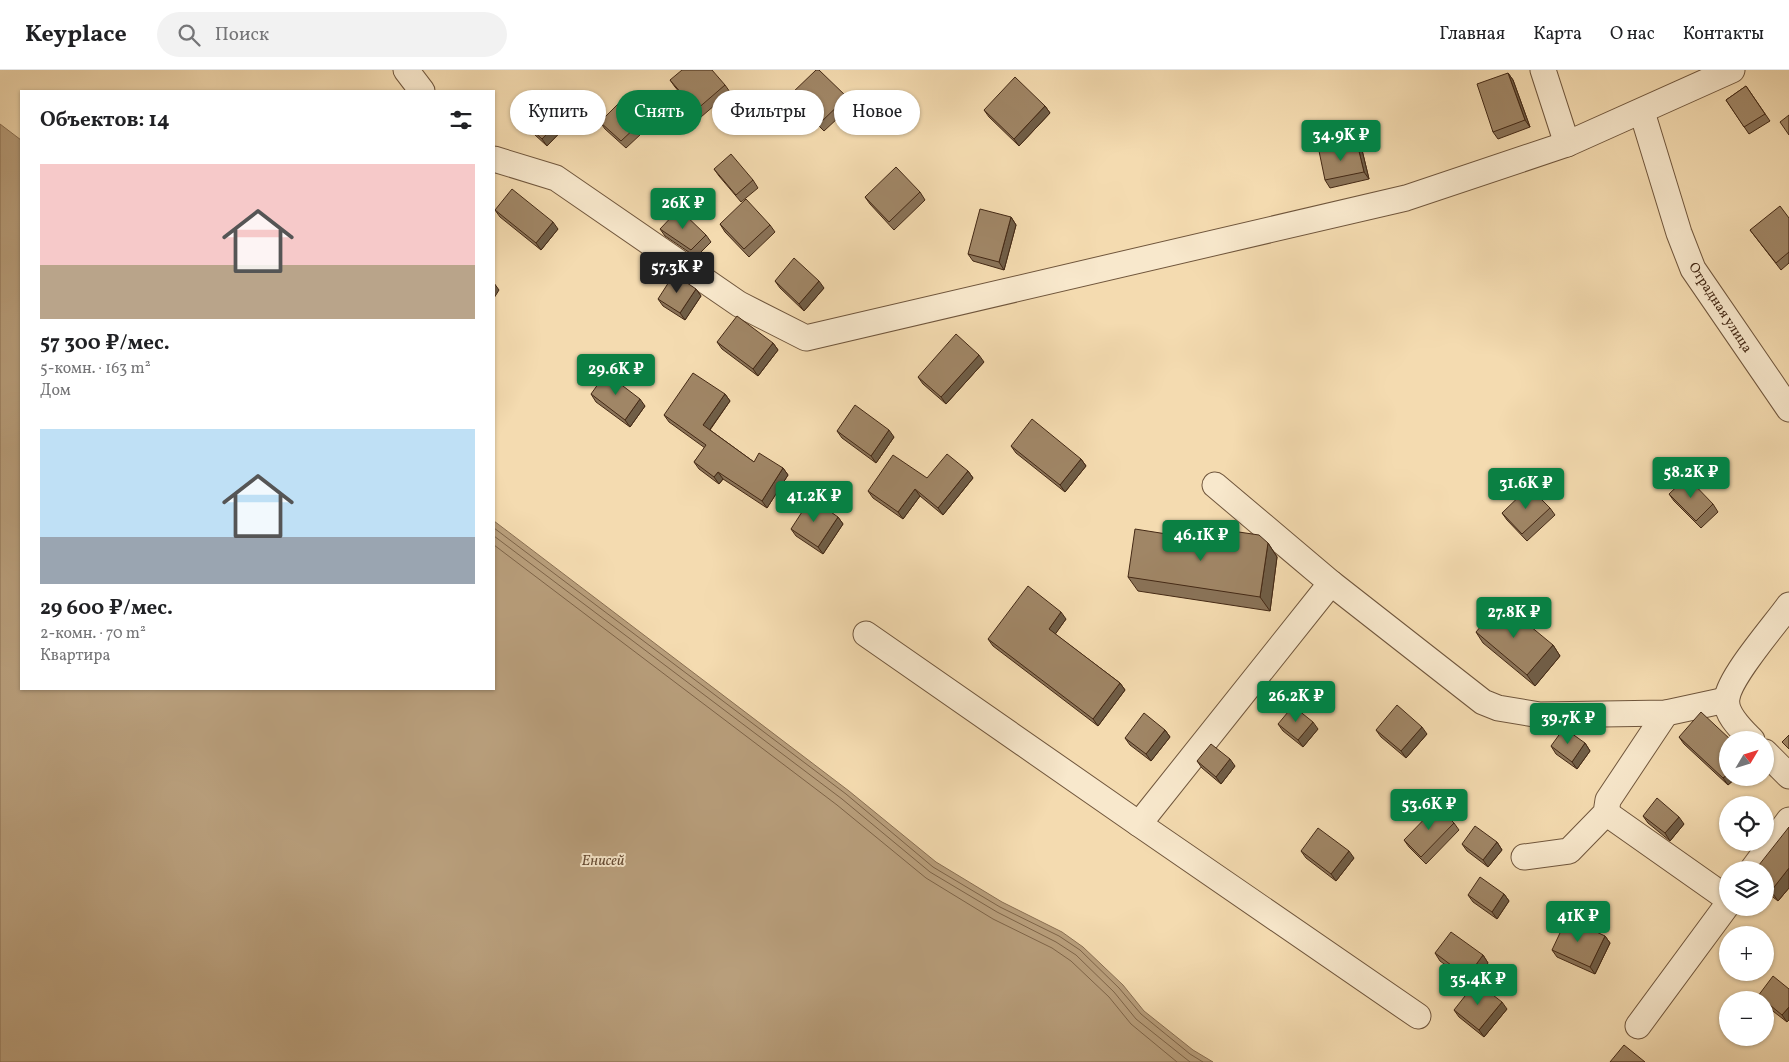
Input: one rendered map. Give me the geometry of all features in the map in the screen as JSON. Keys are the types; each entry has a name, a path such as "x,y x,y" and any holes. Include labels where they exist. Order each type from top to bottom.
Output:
{"street":[{"path":"406,70 421,90"},
{"path":"1543,70 1567,144"},
{"path":"495,159 556,178 739,304 806,338 1406,198 1567,144 1732,70"},
{"name":"Отрадная улица","path":"1642,112 1679,234 1694,268 1789,410"},
{"path":"1215,485 1331,582 1483,702 1498,708 1540,715 1666,713 1726,700"},
{"path":"1139,824 1331,582"},
{"path":"1744,731 1731,716 1726,700 1733,681 1789,606"},
{"path":"866,634 1418,1016"},
{"path":"1524,857 1569,851 1606,813 1608,800 1666,713"},
{"path":"1774,761 1789,776"},
{"path":"1606,813 1719,894"},
{"path":"1759,861 1789,820"},
{"path":"1638,1026 1719,916"}],"water":[{"name":"Енисей","path":"0,124 20,139 20,690 495,690 495,522 849,791 936,862 1002,902 1062,932 1083,947 1123,985 1144,1011 1193,1050 1213,1062 0,1062"}],"building":[{"path":"682,70 712,70 725,85 719,90 712,90 712,96 702,105 702,90 679,90 670,80"},
{"path":"816,70 819,70 840,90 834,90 834,110 824,119 824,90 795,90"},
{"path":"1508,73 1525,120 1493,132 1477,84"},
{"path":"1015,77 1045,106 1014,139 984,110"},
{"path":"1746,86 1765,114 1744,127 1726,100"},
{"path":"616,106 616,135 627,135 621,141 606,127 606,116"},
{"path":"1789,115 1789,135 1780,122"},
{"path":"538,135 546,135 542,139"},
{"path":"1357,143 1364,172 1325,180 1319,151"},
{"path":"731,154 753,180 736,195 714,169"},
{"path":"896,167 920,192 889,222 865,197"},
{"path":"512,189 553,222 536,243 495,210"},
{"path":"746,199 770,225 744,249 720,224"},
{"path":"1780,206 1789,218 1789,252 1776,263 1750,230"},
{"path":"679,209 706,235 691,250 660,229"},
{"path":"980,209 1011,217 999,262 968,254"},
{"path":"794,258 819,281 799,304 775,281"},
{"path":"674,274 696,289 680,313 658,299"},
{"path":"737,316 773,343 753,369 717,342"},
{"path":"956,334 979,355 941,397 918,377"},
{"path":"606,373 640,399 625,420 591,394"},
{"path":"693,373 725,394 703,425 754,462 759,453 783,468 762,501 718,472 714,477 694,462 706,445 664,415"},
{"path":"855,405 889,430 871,456 837,431"},
{"path":"1032,419 1081,459 1060,485 1011,446"},
{"path":"947,454 968,471 938,508 915,489 898,512 868,491 893,455 927,478"},
{"path":"1687,477 1713,504 1696,521 1669,494"},
{"path":"1529,487 1550,508 1522,534 1502,513"},
{"path":"811,498 838,517 818,547 791,529"},
{"path":"1135,529 1230,544 1232,531 1259,535 1268,543 1260,597 1128,577"},
{"path":"1028,586 1061,612 1049,629 1120,683 1093,719 988,639"},
{"path":"1501,602 1553,645 1527,675 1476,632"},
{"path":"1397,705 1422,727 1401,751 1376,730"},
{"path":"1293,706 1313,722 1298,740 1278,724"},
{"path":"1701,712 1721,731 1719,731 1719,774 1679,737"},
{"path":"1144,713 1165,730 1146,754 1125,738"},
{"path":"1564,728 1585,743 1572,762 1551,746"},
{"path":"1789,735 1789,749 1782,742"},
{"path":"1211,744 1230,759 1216,777 1197,761"},
{"path":"1657,798 1679,817 1665,833 1643,816"},
{"path":"1437,806 1454,823 1421,857 1404,840"},
{"path":"1475,826 1497,842 1483,860 1462,844"},
{"path":"1789,827 1789,868 1774,887 1774,861 1762,861 1770,851 1774,851 1774,846"},
{"path":"1318,828 1349,851 1331,874 1301,851"},
{"path":"1480,877 1504,894 1492,912 1468,895"},
{"path":"1567,918 1605,936 1590,967 1552,950"},
{"path":"1451,932 1483,955 1467,977 1435,953"},
{"path":"1774,977 1789,989 1789,1007 1782,1015 1774,1008 1774,991 1762,991 1769,981 1774,981"},
{"path":"1476,982 1502,1002 1479,1030 1454,1010"},
{"path":"1624,1045 1645,1062 1610,1062"}]}
